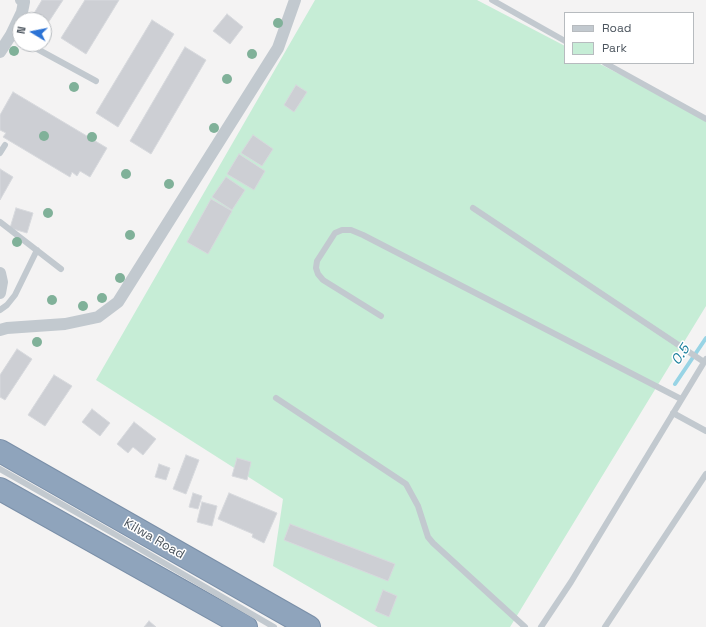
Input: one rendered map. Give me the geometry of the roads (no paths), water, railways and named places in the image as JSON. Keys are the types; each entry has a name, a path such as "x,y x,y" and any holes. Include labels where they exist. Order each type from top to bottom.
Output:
{"highway":[{"path":"0,437 81,486 102,509"},
{"name":"Kilwa Road","path":"0,450 309,627"},
{"path":"0,489 246,627"},
{"path":"0,504 34,523 66,536 96,543"}],"street":[{"path":"21,0 24,2 22,12"},
{"path":"0,330 7,328 65,324 98,316 118,302 278,48 295,0"},
{"path":"0,52 12,41"},
{"path":"0,273 2,282 0,292"}],"lane":[{"path":"492,0 564,40"},
{"path":"43,52 96,81"},
{"path":"607,64 706,119"},
{"path":"0,153 5,145"},
{"path":"473,208 705,360 571,582 541,627"},
{"path":"0,222 61,269"},
{"path":"381,316 323,280 318,274 316,268 317,261 335,233 342,230 351,230 363,235 681,399"},
{"path":"0,310 7,305 15,295 37,250"},
{"path":"276,398 406,484 418,506 428,537 432,543 525,627"},
{"path":"673,413 706,431"},
{"path":"0,469 274,627"},
{"path":"605,627 706,474"}],"waterway":[{"name":"0.5","path":"675,384 706,338"}]}
